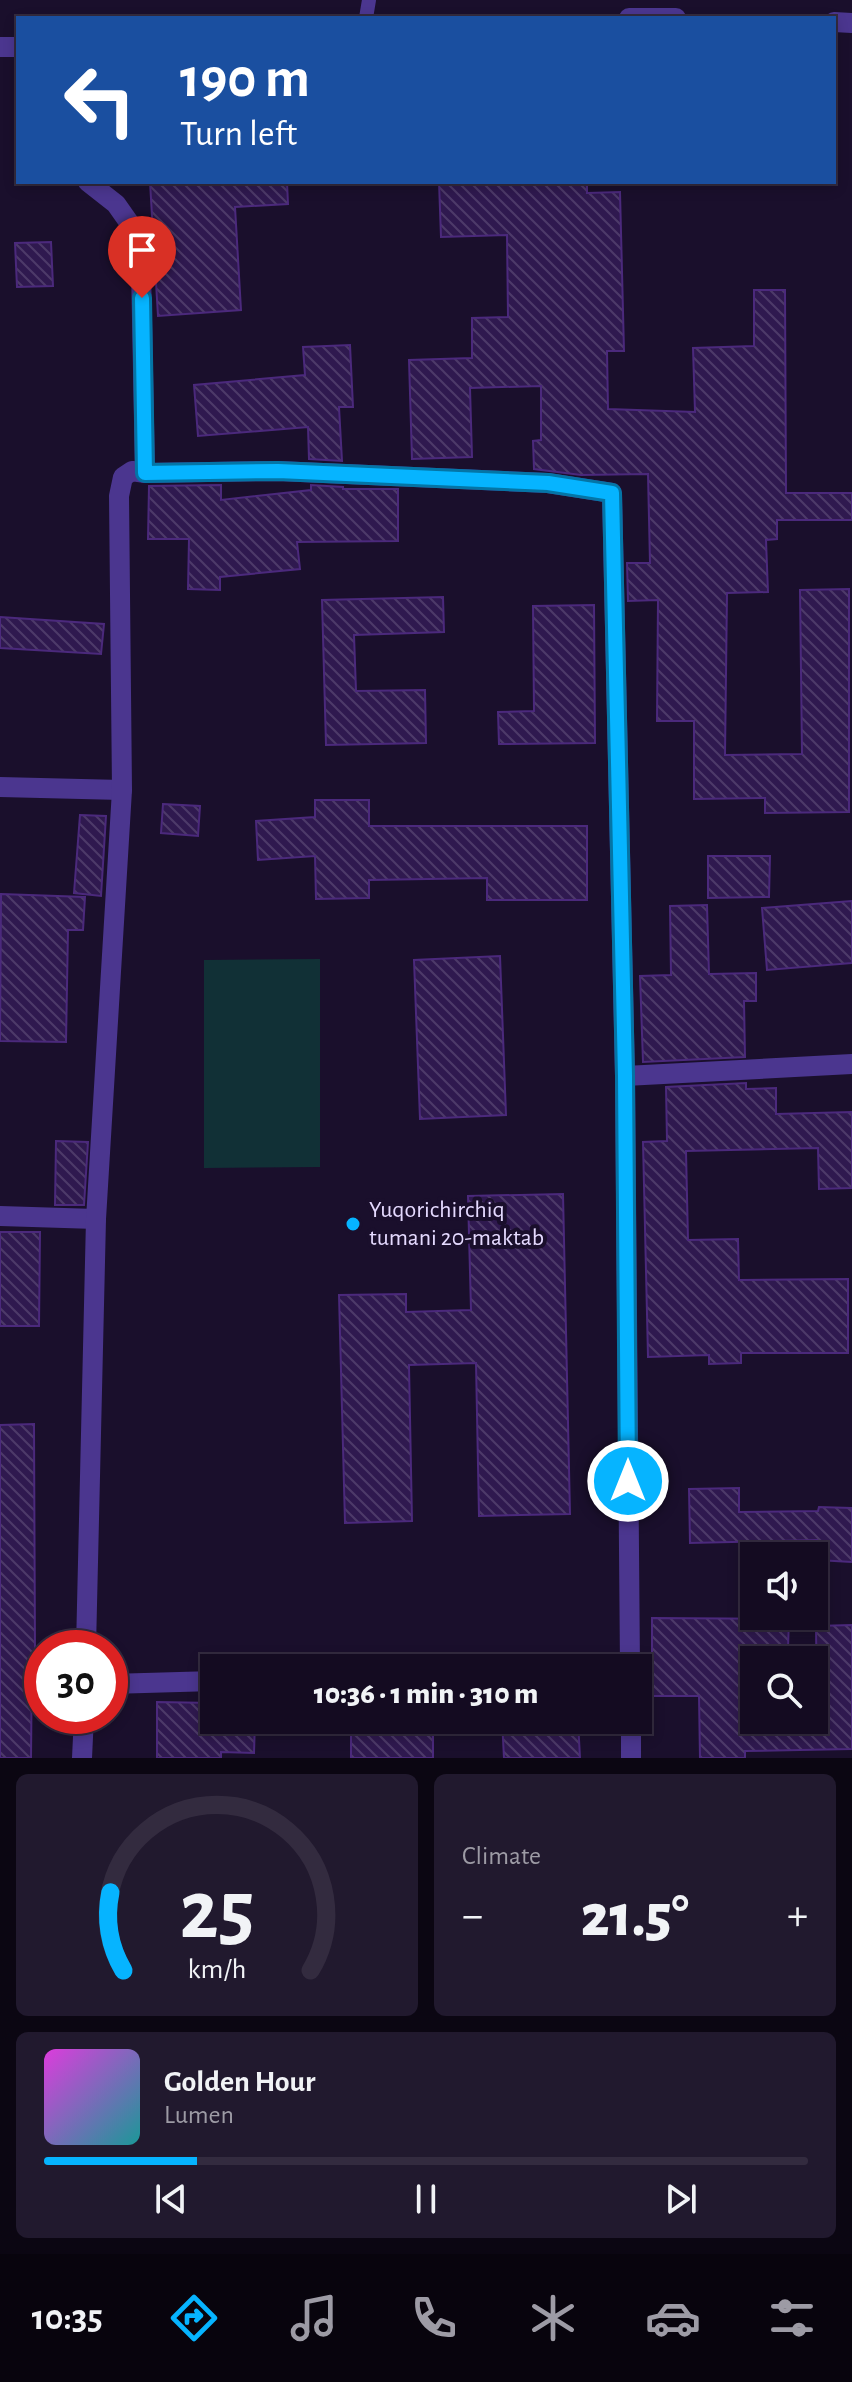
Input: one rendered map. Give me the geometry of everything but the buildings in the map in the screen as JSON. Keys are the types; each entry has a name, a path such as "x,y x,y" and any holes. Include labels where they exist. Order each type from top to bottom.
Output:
{"street":[{"path":"91,184 116,204 135,231 141,268 145,473"},
{"path":"86,1630 96,1219 122,790 119,496 123,477 132,471 294,472 548,483 612,493 625,1076 630,1654"},
{"path":"0,787 122,790"},
{"path":"625,1076 852,1064"},
{"path":"0,1216 96,1219"},
{"path":"128,1683 200,1681"},
{"path":"82,1758 83,1734"},
{"path":"631,1734 631,1758"}],"green space":[{"path":"320,959 320,1167 204,1168 204,960"}],"place":[{"name":"Yuqorichirchiq tumani 20-maktab","path":"353,1224"}],"route":[{"path":"142,298 145,473 278,471 548,483 612,493 625,1076 628,1481"}]}
